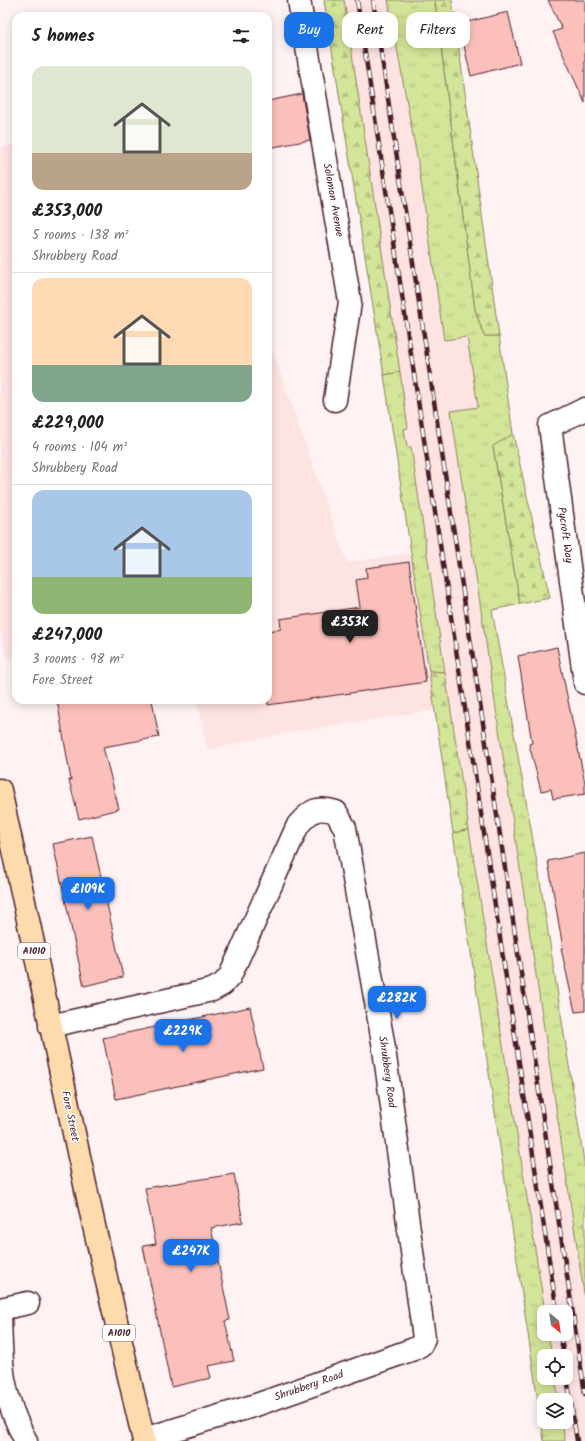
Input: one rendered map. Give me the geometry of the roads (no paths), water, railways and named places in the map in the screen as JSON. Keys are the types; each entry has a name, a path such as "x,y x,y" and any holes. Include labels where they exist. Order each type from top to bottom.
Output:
{"main road":[{"name":"Fore Street","path":"0,790 94,1226 144,1440"}],"street":[{"name":"Solomon Avenue","path":"299,0 350,302 335,400"},
{"name":"Pycroft Way","path":"585,409 550,426 585,682"},
{"name":"Shrubbery Road","path":"50,1026 212,990 223,984 230,976 298,825 308,813 322,808 336,812 345,828 383,1042 424,1338 421,1345 414,1349 256,1405 144,1440"},
{"path":"26,1441 10,1407 2,1378 0,1309 28,1303"}],"railway":[{"path":"357,0 556,1305"},
{"path":"373,0 585,1394"},
{"path":"561,1341 563,1349"},
{"path":"568,1385 577,1441"}]}
